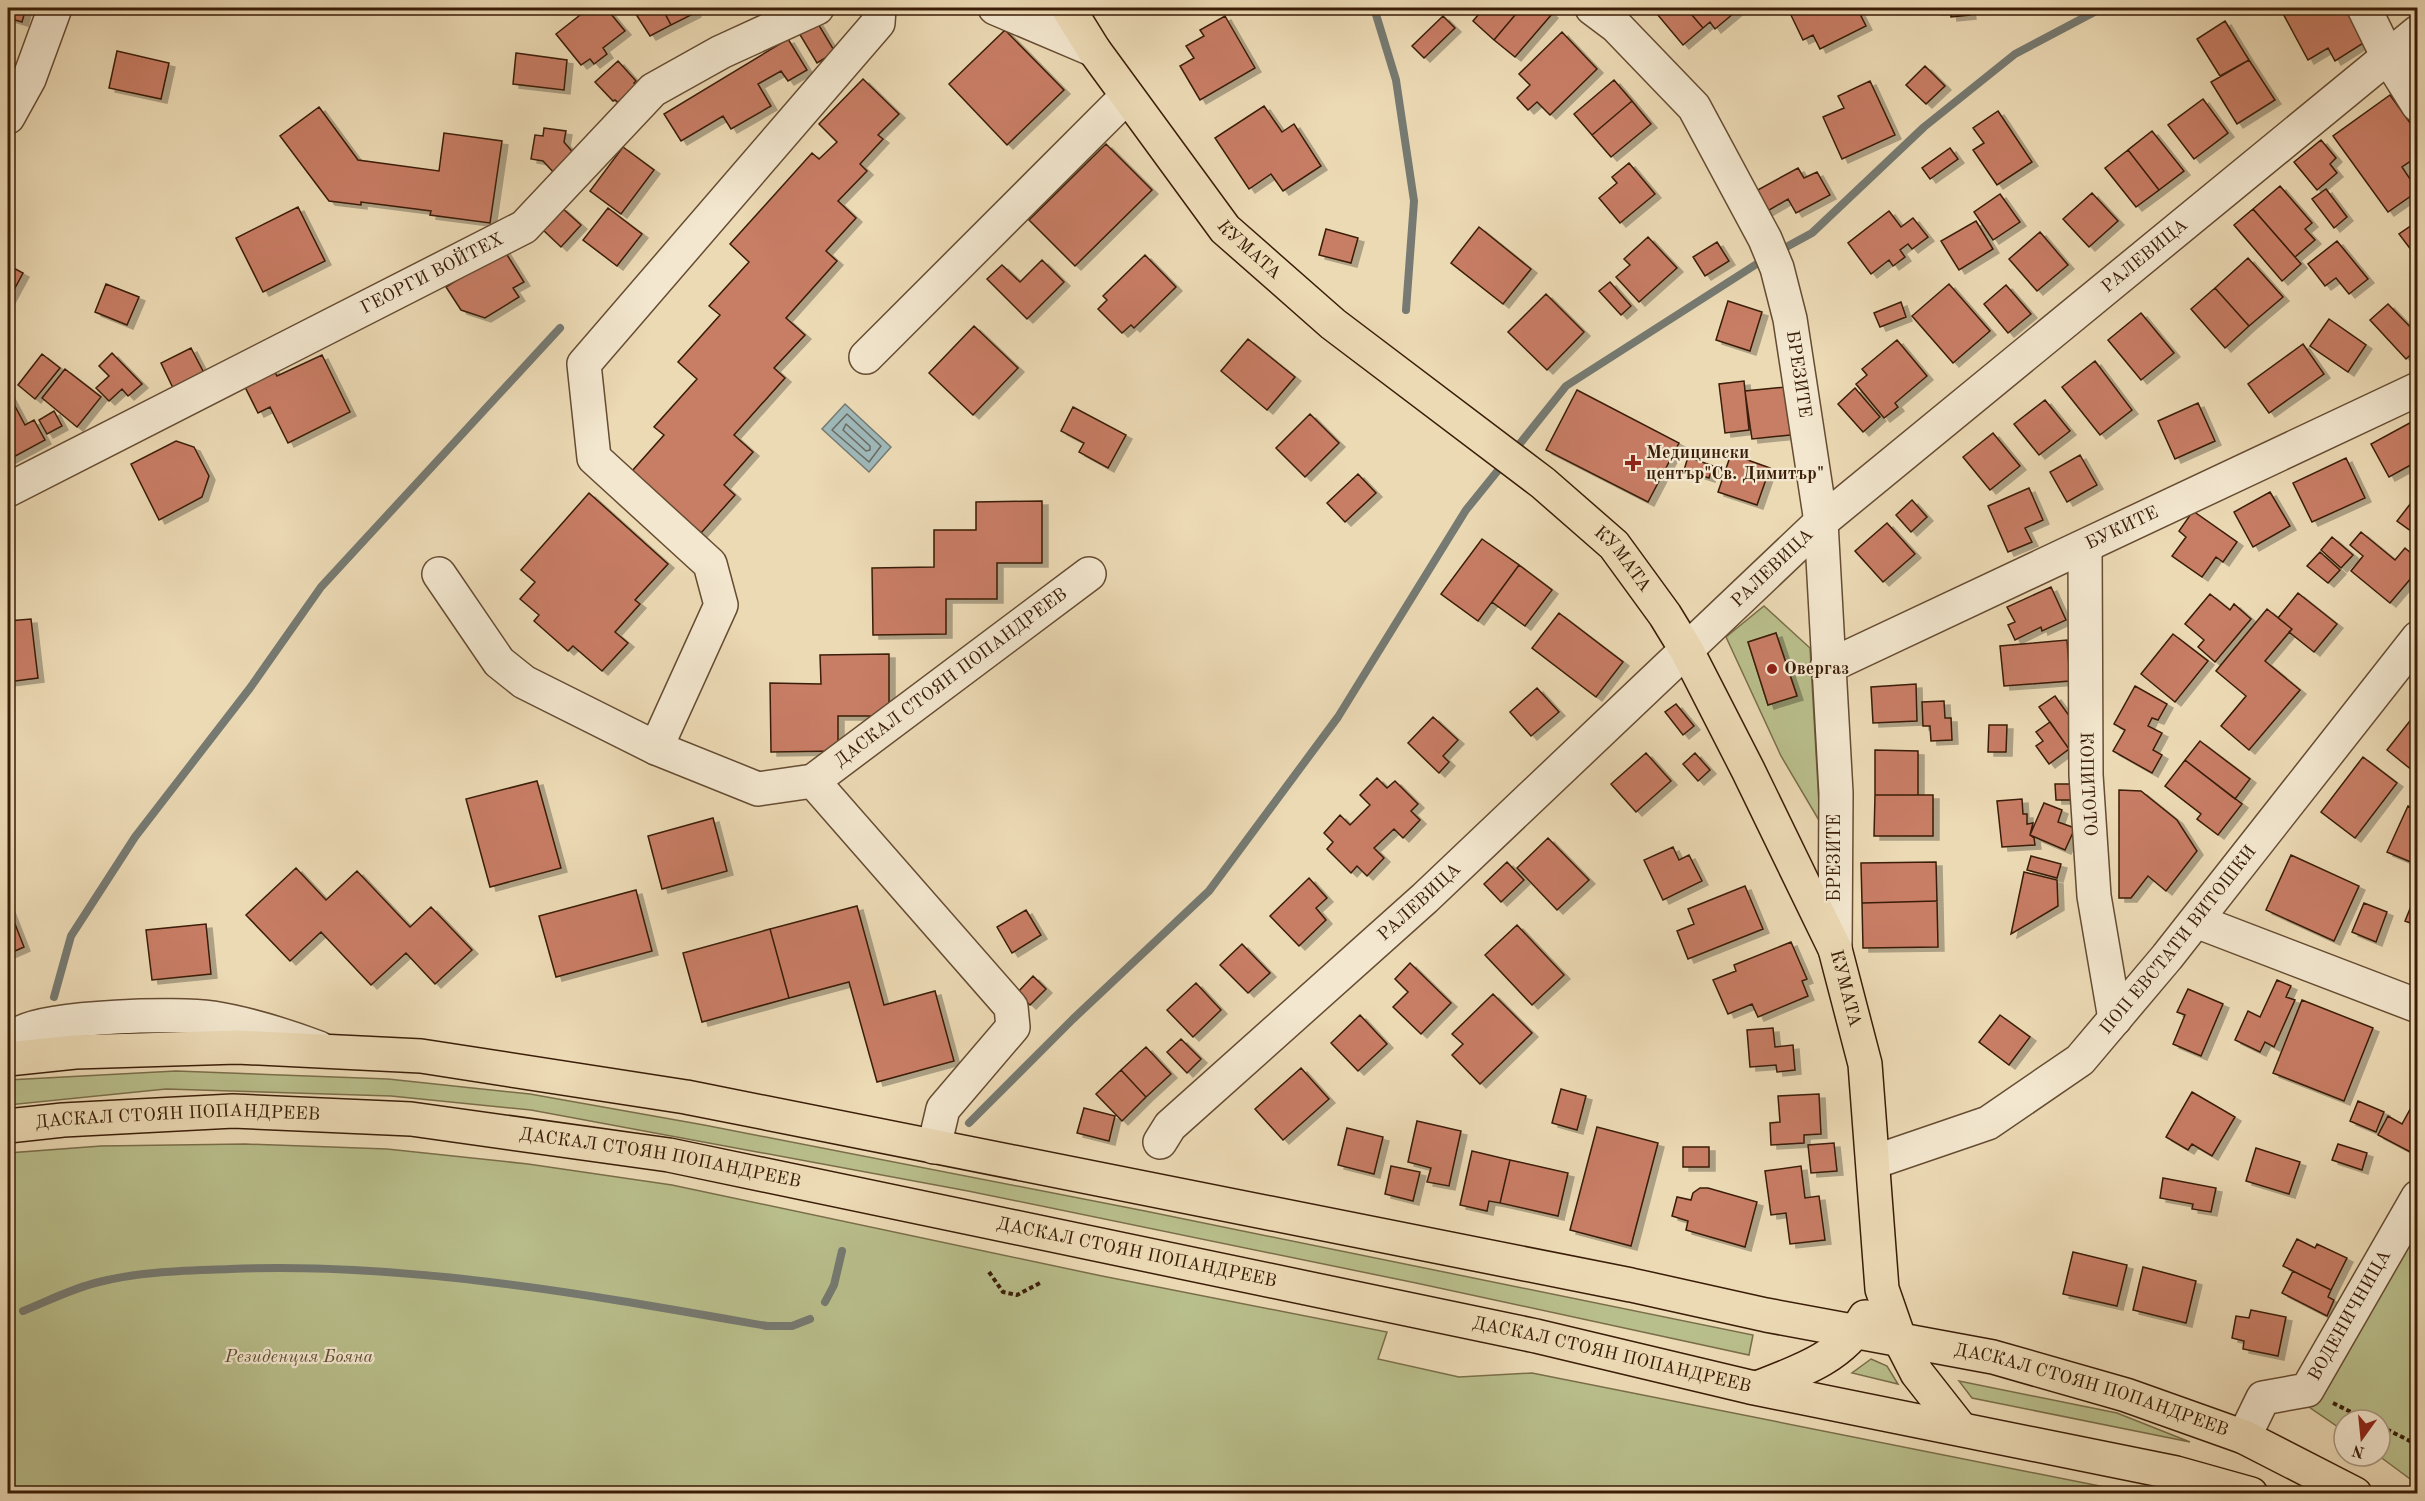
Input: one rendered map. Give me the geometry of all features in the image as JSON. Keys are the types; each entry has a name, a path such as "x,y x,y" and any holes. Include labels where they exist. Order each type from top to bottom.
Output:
{"main road":[{"name":"КУМАТА","path":"1068,8 1094,50 1224,229 1333,324 1490,441 1543,483 1614,545 1665,615 1687,651 1835,949 1865,1064 1882,1289 1899,1338 1917,1373 1961,1430"},
{"name":"ДАСКАЛ СТОЯН ПОПАНДРЕЕВ","path":"8,1059 75,1052 237,1047 421,1056 686,1097 1632,1285 1766,1315 1993,1357 2126,1395 2244,1437 2355,1494"},
{"name":"ДАСКАЛ СТОЯН ПОПАНДРЕЕВ","path":"8,1126 63,1120 257,1112 411,1119 669,1155 1536,1336 1757,1388 2176,1473 2252,1494"},
{"path":"1757,1388 1827,1358 1857,1331 1882,1289"}],"street":[{"path":"8,117 29,79 55,8"},
{"name":"ГЕОРГИ ВОЙТЕХ","path":"8,490 524,227 653,90 721,52 817,8"},
{"path":"659,741 721,605 710,564 594,458 584,364 878,22 879,8"},
{"path":"995,8 1094,50"},
{"name":"БРЕЗИТЕ","path":"1592,8 1616,26 1694,107 1771,254 1791,329 1821,522 1827,668 1836,793 1835,949"},
{"path":"2364,8 2388,57 2418,105"},
{"name":"РАЛЕВИЦА","path":"1160,1142 1170,1126 1425,898 1821,522 2418,32"},
{"path":"866,357 1127,96"},
{"name":"БУКИТЕ","path":"1827,668 2418,389"},
{"name":"КОПИТОТО","path":"2085,547 2086,775 2094,896 2115,1019"},
{"name":"ДАСКАЛ СТОЯН ПОПАНДРЕЕВ","path":"439,574 499,662 524,681 659,741 759,789 813,781 1089,574"},
{"name":"ПОП ЕВСТАТИ ВИТОШКИ","path":"1874,1162 1988,1123 2080,1059 2196,921 2418,638"},
{"path":"813,781 1011,1007 1014,1027 943,1109 934,1147"},
{"path":"2196,921 2418,1006"},
{"path":"8,1043 23,1032 62,1022 128,1018 211,1018 277,1032 326,1051"},
{"name":"ВОДЕНИЧНИЦА","path":"2244,1437 2263,1398 2307,1390 2418,1197"}],"path":[{"path":"989,1272 1003,1292 1017,1295 1040,1283"},
{"path":"2307,1390 2343,1408"},
{"path":"2392,1432 2418,1445"}],"green space":[{"path":"1764,606 1810,648 1820,822 1781,756 1726,637","holes":["1776,633 1797,695 1768,705 1748,642"]},
{"path":"176,1071 388,1079 530,1094 704,1125 1145,1211 1753,1335 1749,1355 1416,1283 968,1191 531,1110 391,1096 166,1089 8,1105 8,1080"},
{"name":"Резиденция Бояна","path":"245,1144 387,1149 528,1164 672,1185 1102,1276 1387,1332 1378,1359 1459,1377 1532,1373 2135,1493 8,1493 8,1153 101,1146"},
{"path":"2417,1211 2417,1484 2392,1466 2392,1408 2332,1408 2332,1423 2309,1407"},
{"path":"1871,1359 1887,1366 1898,1384 1852,1373"},
{"path":"1959,1381 2117,1413 2190,1442 1972,1398"}],"water":[{"path":"845,404 891,447 869,472 822,429"}],"building":[{"path":"8,8 26,8 22,22 8,18"},
{"path":"589,8 606,8 625,31 603,48 607,54 594,64 590,59 581,65 556,34"},
{"path":"632,8 662,8 671,25 650,36"},
{"path":"662,8 692,8 695,13 671,25"},
{"path":"1484,8 1521,8 1494,40 1473,21"},
{"path":"1521,8 1545,8 1552,14 1515,57 1494,40"},
{"path":"1666,8 1686,8 1703,28 1683,45 1657,14"},
{"path":"1686,8 1740,8 1715,29 1710,22 1703,28"},
{"path":"1857,8 1866,26 1820,49 1813,35 1803,40 1788,9"},
{"path":"1935,8 1969,8 1970,15 1951,17 1950,10 1936,11"},
{"path":"2280,8 2350,8 2365,42 2335,61 2328,48 2308,60"},
{"path":"1225,16 1255,68 1200,100 1180,66 1194,58 1186,46 1204,36 1200,30"},
{"path":"1443,16 1455,28 1424,58 1412,46"},
{"path":"2225,21 2249,60 2220,76 2197,39"},
{"path":"817,22 835,52 817,63 799,33"},
{"path":"1005,30 1064,90 1007,145 949,84"},
{"path":"1562,32 1597,69 1550,115 1537,102 1528,110 1517,98 1530,85 1519,74"},
{"path":"788,39 807,70 788,81 781,71 758,84 771,106 731,129 723,116 681,141 664,114"},
{"path":"117,51 169,63 161,99 109,88"},
{"path":"516,53 567,60 564,90 513,84"},
{"path":"8,60 22,69 8,94"},
{"path":"2249,60 2275,100 2237,124 2211,82"},
{"path":"618,61 636,81 634,83 638,88 620,104 613,101 595,82"},
{"path":"1925,66 1945,86 1926,104 1906,85"},
{"path":"863,79 899,114 878,135 883,139 860,164 867,171 838,201 856,218 826,251 837,261 786,318 805,335 774,368 785,378 734,435 753,452 724,485 735,495 701,533 632,471 664,435 654,427 697,379 678,362 720,315 709,306 749,262 730,244 812,153 819,159 837,142 819,124"},
{"path":"1614,80 1632,101 1592,135 1574,114"},
{"path":"1870,81 1895,135 1842,159 1823,117 1844,108 1838,96"},
{"path":"2390,95 2418,134 2418,156 2402,167 2418,191 2388,212 2333,136"},
{"path":"2203,99 2228,133 2194,159 2168,125"},
{"path":"1632,101 1651,124 1611,157 1592,135"},
{"path":"1264,106 1282,132 1294,124 1321,166 1283,191 1271,174 1249,189 1215,138"},
{"path":"319,107 358,160 439,171 444,133 502,141 490,223 430,215 431,211 361,202 361,205 329,201 280,136"},
{"path":"1998,111 2032,162 1997,185 1973,150 1984,143 1973,128"},
{"path":"544,128 566,131 564,142 576,156 555,174 543,161 531,159 535,135 543,136"},
{"path":"2152,131 2184,171 2159,190 2128,150"},
{"path":"2321,140 2336,158 2330,164 2337,173 2317,190 2294,162"},
{"path":"1106,144 1152,190 1075,266 1029,220"},
{"path":"623,147 654,170 621,214 590,191"},
{"path":"1950,148 1958,159 1930,179 1922,168"},
{"path":"2128,150 2159,190 2136,207 2105,168"},
{"path":"1629,163 1655,194 1620,223 1599,198 1617,183 1612,177"},
{"path":"1798,168 1804,178 1817,172 1830,195 1796,213 1788,199 1766,212 1754,192"},
{"path":"2280,186 2312,223 2305,229 2315,240 2295,257 2253,209"},
{"path":"2326,189 2347,217 2334,228 2312,199"},
{"path":"2092,193 2118,221 2089,247 2063,219"},
{"path":"2000,194 2020,222 1993,240 1974,212"},
{"path":"298,207 325,261 263,292 236,238"},
{"path":"561,207 581,225 561,247 541,228"},
{"path":"608,208 642,234 617,266 583,240"},
{"path":"2253,209 2301,264 2282,281 2234,225"},
{"path":"1889,211 1901,227 1913,218 1928,237 1912,249 1908,244 1900,250 1905,257 1893,266 1889,260 1871,274 1848,243"},
{"path":"1976,221 1993,249 1959,270 1941,241"},
{"path":"2418,221 2418,259 2399,234"},
{"path":"1479,227 1531,269 1503,304 1451,263"},
{"path":"1326,229 1358,238 1351,263 1319,255"},
{"path":"2040,232 2068,265 2037,291 2009,259"},
{"path":"1648,237 1677,268 1639,302 1616,277 1630,265 1624,259"},
{"path":"2337,241 2368,279 2349,294 2336,278 2325,286 2308,264"},
{"path":"1717,242 1729,261 1705,276 1693,257"},
{"path":"504,250 524,282 513,288 519,297 485,318 461,310 446,287"},
{"path":"1145,255 1176,287 1134,328 1131,325 1122,333 1098,309 1107,300 1103,296"},
{"path":"2248,258 2283,297 2249,326 2215,288"},
{"path":"1042,260 1064,282 1027,319 987,279 1002,265 1020,282"},
{"path":"8,265 23,273 8,301"},
{"path":"1610,282 1631,306 1621,315 1599,291"},
{"path":"106,284 139,297 127,325 95,312"},
{"path":"1949,284 1990,331 1953,363 1912,316"},
{"path":"2006,285 2031,314 2008,333 1984,304"},
{"path":"2215,288 2249,326 2225,348 2191,309"},
{"path":"1546,294 1584,332 1547,370 1508,332"},
{"path":"1728,301 1762,312 1750,351 1716,340"},
{"path":"1901,302 1906,317 1880,327 1874,313"},
{"path":"2388,304 2418,335 2418,348 2406,359 2370,320"},
{"path":"2141,313 2174,353 2141,380 2108,340"},
{"path":"2329,319 2366,345 2348,372 2310,346"},
{"path":"974,326 1018,368 973,415 929,373"},
{"path":"1248,339 1295,377 1267,410 1221,371"},
{"path":"1897,340 1927,376 1895,403 1898,407 1884,418 1856,384 1867,375 1862,369"},
{"path":"2303,344 2324,374 2269,413 2248,384"},
{"path":"191,348 204,373 173,388 161,363"},
{"path":"112,353 142,384 128,396 122,389 109,401 96,388 109,376 99,366"},
{"path":"42,354 60,368 35,399 18,385"},
{"path":"322,355 350,412 288,443 270,407 258,413 243,383 273,369 277,376"},
{"path":"2095,361 2132,410 2100,435 2062,387"},
{"path":"65,369 101,397 77,427 42,398"},
{"path":"1744,381 1749,430 1725,433 1719,384"},
{"path":"1795,386 1800,434 1752,439 1745,391"},
{"path":"1855,388 1880,417 1863,432 1838,404"},
{"path":"1577,390 1679,443 1648,502 1546,450"},
{"path":"8,393 25,425 34,420 45,440 8,460"},
{"path":"2045,400 2070,431 2039,455 2014,424"},
{"path":"2198,403 2215,441 2175,459 2158,421"},
{"path":"1073,407 1126,435 1108,468 1079,452 1084,443 1061,431"},
{"path":"54,411 62,426 47,434 39,420"},
{"path":"1310,414 1339,443 1305,477 1276,448"},
{"path":"2417,419 2418,461 2389,477 2371,444"},
{"path":"1993,433 2020,466 1990,490 1963,457"},
{"path":"176,441 194,447 209,476 202,497 159,520 131,464"},
{"path":"1731,454 1770,468 1757,505 1718,492"},
{"path":"2080,455 2097,485 2067,502 2050,472"},
{"path":"1688,457 1713,466 1709,478 1684,470"},
{"path":"2346,458 2365,498 2312,522 2293,483"},
{"path":"1358,474 1376,493 1345,522 1327,503"},
{"path":"2029,488 2043,520 2025,528 2032,542 2008,552 1988,506"},
{"path":"2270,492 2290,526 2253,547 2234,512"},
{"path":"589,493 668,564 635,600 640,604 615,632 628,643 602,671 573,646 568,651 534,621 539,615 520,599 535,582 521,570"},
{"path":"2418,494 2418,536 2397,521"},
{"path":"1912,500 1927,517 1911,532 1896,515"},
{"path":"1042,501 1042,563 997,563 997,599 946,599 946,634 873,635 872,568 934,567 934,530 976,530 976,502"},
{"path":"2193,511 2237,542 2223,562 2216,557 2202,577 2172,556 2186,537 2179,531"},
{"path":"1887,523 1915,554 1883,582 1855,551"},
{"path":"2361,532 2395,560 2405,548 2418,559 2418,570 2390,603 2351,571 2363,556 2350,545"},
{"path":"2332,537 2353,555 2341,568 2321,550"},
{"path":"1482,539 1519,565 1478,621 1441,594"},
{"path":"2320,552 2340,570 2328,583 2307,566"},
{"path":"1519,565 1552,590 1525,626 1492,602"},
{"path":"2051,587 2066,620 2042,631 2041,627 2015,640 2008,625 2015,622 2007,607"},
{"path":"2298,593 2337,624 2314,652 2289,632 2292,629 2278,618"},
{"path":"2210,594 2230,610 2234,604 2251,619 2215,662 2198,647 2204,640 2185,624"},
{"path":"2267,609 2292,629 2265,661 2300,690 2249,750 2221,726 2246,696 2216,671"},
{"path":"1559,613 1623,662 1596,697 1532,648"},
{"path":"31,619 38,678 8,682 8,621"},
{"name":"Овергаз","path":"1776,633 1797,696 1768,705 1748,642"},
{"path":"2173,634 2208,661 2175,702 2141,674"},
{"path":"2067,640 2070,681 2004,686 2000,646"},
{"path":"889,654 889,716 838,716 838,751 771,752 770,683 821,684 820,655"},
{"path":"1916,684 1917,721 1873,723 1871,687"},
{"path":"2135,686 2167,704 2158,720 2152,718 2148,726 2162,733 2153,750 2162,755 2152,773 2113,751 2125,730 2114,724"},
{"path":"1537,688 1559,712 1531,736 1510,712"},
{"path":"2055,696 2085,738 2069,749 2039,707"},
{"path":"1944,701 1945,718 1951,718 1952,740 1931,741 1930,726 1923,726 1922,702"},
{"path":"1676,704 1694,726 1683,735 1665,712"},
{"path":"1433,717 1458,740 1443,756 1449,762 1439,773 1408,743"},
{"path":"2413,717 2418,721 2418,775 2387,750"},
{"path":"2050,722 2069,749 2049,764 2036,746 2043,741 2036,732"},
{"path":"1989,725 2007,725 2006,752 1988,752"},
{"path":"2200,741 2250,779 2235,799 2185,760"},
{"path":"1875,750 1918,751 1918,795 1875,795"},
{"path":"1646,753 1671,781 1636,812 1611,784"},
{"path":"1695,753 1710,770 1698,781 1683,764"},
{"path":"2363,757 2397,783 2355,838 2321,812"},
{"path":"2185,760 2242,804 2218,835 2197,819 2201,814 2165,786"},
{"path":"1377,778 1387,788 1395,781 1418,804 1411,811 1420,820 1403,838 1394,829 1374,848 1384,858 1367,876 1357,866 1351,873 1327,849 1333,842 1324,833 1340,815 1350,825 1370,805 1360,795"},
{"path":"537,781 561,868 490,887 466,799"},
{"path":"2055,784 2078,784 2078,800 2056,800"},
{"path":"2119,790 2141,791 2177,820 2197,851 2166,891 2148,876 2131,898 2119,898"},
{"path":"1875,795 1933,795 1933,836 1874,836"},
{"path":"2022,799 2023,814 2027,814 2027,824 2033,823 2030,835 2034,838 2035,845 2002,847 1997,801"},
{"path":"2044,803 2062,810 2058,822 2075,828 2065,850 2030,835"},
{"path":"2408,806 2418,811 2418,865 2387,852"},
{"path":"713,818 727,871 662,889 648,836"},
{"path":"1548,838 1589,880 1557,910 1517,868"},
{"path":"1673,847 1679,860 1689,855 1702,881 1663,900 1644,860"},
{"path":"2291,855 2359,886 2334,941 2266,910"},
{"path":"2031,856 2061,864 2057,878 2027,870"},
{"path":"1507,862 1524,880 1501,902 1484,884"},
{"path":"1936,862 1937,901 1862,903 1861,863"},
{"path":"296,868 326,900 357,871 410,927 431,907 472,950 435,984 406,953 371,985 321,932 290,961 246,915"},
{"path":"2024,872 2057,880 2058,906 2011,934"},
{"path":"1309,878 1327,898 1316,908 1326,920 1299,946 1270,916"},
{"path":"1745,886 1763,929 1688,959 1677,931 1694,924 1688,909"},
{"path":"636,890 652,951 556,977 539,916"},
{"path":"2416,894 2418,894 2418,926 2405,921"},
{"path":"1937,901 1938,947 1863,948 1862,903"},
{"path":"2364,903 2387,912 2376,942 2352,932"},
{"path":"8,906 24,947 8,954"},
{"path":"857,906 884,1005 935,991 954,1061 877,1082 849,982 789,998 770,929"},
{"path":"1026,910 1041,935 1012,953 997,927"},
{"path":"206,924 211,974 152,980 146,930"},
{"path":"1517,925 1564,975 1532,1005 1485,955"},
{"path":"770,929 789,998 702,1022 683,953"},
{"path":"1791,942 1807,979 1802,981 1808,996 1758,1017 1752,1004 1728,1014 1713,980 1736,971 1734,965"},
{"path":"1242,944 1270,973 1248,993 1220,965"},
{"path":"1410,963 1451,1003 1421,1034 1393,1007 1408,992 1395,979"},
{"path":"1033,976 1046,989 1030,1005 1017,993"},
{"path":"2277,980 2291,986 2286,997 2295,1000 2274,1047 2265,1042 2260,1052 2235,1040 2248,1011 2260,1017"},
{"path":"1196,983 1221,1010 1193,1037 1167,1010"},
{"path":"2188,989 2223,1004 2201,1056 2173,1044 2185,1015 2177,1012"},
{"path":"1493,994 1532,1033 1480,1084 1452,1055 1463,1044 1452,1034"},
{"path":"2302,1000 2373,1028 2344,1101 2273,1073"},
{"path":"1360,1015 1387,1044 1358,1071 1331,1043"},
{"path":"2000,1015 2030,1037 2009,1065 1979,1042"},
{"path":"1773,1028 1775,1047 1793,1045 1795,1070 1777,1072 1776,1065 1750,1067 1747,1030"},
{"path":"1181,1039 1201,1059 1187,1073 1167,1052"},
{"path":"1146,1047 1171,1074 1146,1097 1121,1070"},
{"path":"1301,1068 1329,1099 1283,1140 1255,1109"},
{"path":"1121,1070 1146,1097 1122,1121 1096,1094"},
{"path":"1561,1089 1586,1096 1577,1130 1552,1123"},
{"path":"2192,1092 2235,1117 2212,1156 2192,1144 2188,1150 2166,1137"},
{"path":"1819,1094 1821,1134 1804,1135 1804,1143 1771,1145 1770,1123 1780,1122 1778,1096"},
{"path":"2358,1101 2384,1112 2376,1132 2350,1121"},
{"path":"2413,1104 2418,1106 2418,1156 2378,1135 2388,1116 2402,1124"},
{"path":"1084,1108 1115,1116 1109,1141 1077,1133"},
{"path":"1417,1121 1461,1131 1449,1186 1427,1182 1431,1168 1408,1162"},
{"path":"1597,1127 1658,1143 1631,1246 1570,1230"},
{"path":"1347,1128 1383,1137 1374,1174 1338,1165"},
{"path":"1834,1143 1837,1171 1811,1173 1808,1145"},
{"path":"2338,1144 2367,1153 2362,1170 2332,1160"},
{"path":"1683,1147 1709,1147 1709,1167 1683,1167"},
{"path":"2256,1148 2300,1162 2289,1194 2246,1181"},
{"path":"1472,1151 1510,1160 1500,1203 1489,1201 1487,1211 1460,1205"},
{"path":"1510,1160 1568,1173 1558,1216 1500,1203"},
{"path":"1391,1166 1420,1172 1413,1201 1385,1194"},
{"path":"1801,1166 1805,1198 1819,1196 1825,1240 1790,1244 1786,1213 1771,1215 1765,1171"},
{"path":"2163,1178 2216,1188 2211,1212 2192,1209 2193,1204 2160,1198"},
{"path":"1700,1188 1708,1188 1757,1202 1745,1247 1686,1230 1688,1221 1672,1216 1677,1197 1691,1200 1693,1193"},
{"path":"2297,1239 2315,1248 2317,1244 2347,1258 2331,1290 2283,1266"},
{"path":"2073,1252 2127,1265 2117,1306 2063,1294"},
{"path":"2143,1267 2196,1281 2186,1323 2133,1310"},
{"path":"2293,1271 2331,1290 2328,1297 2334,1300 2327,1316 2282,1293"},
{"path":"2251,1310 2286,1317 2278,1356 2243,1349 2244,1341 2232,1338 2236,1316 2249,1318"}],"waterway":[{"path":"1374,8 1396,80 1414,201 1406,310"},
{"path":"1779,251 1812,233 1924,127 2015,54 2102,8"},
{"path":"1514,451 1566,386 1766,258"},
{"path":"54,997 71,936 135,837 250,688 321,587 560,328"},
{"path":"969,1123 1073,1019 1209,891 1338,717 1466,510 1504,463"},
{"path":"825,1302 834,1285 842,1251"},
{"path":"23,1311 80,1288 131,1276 197,1270 298,1268 433,1276 500,1283 767,1326 792,1326 810,1319"}],"place":[{"name":"Медицински център\"Св. Димитър\"","path":"1633,463"},
{"name":"Овергаз","path":"1772,669"}]}
